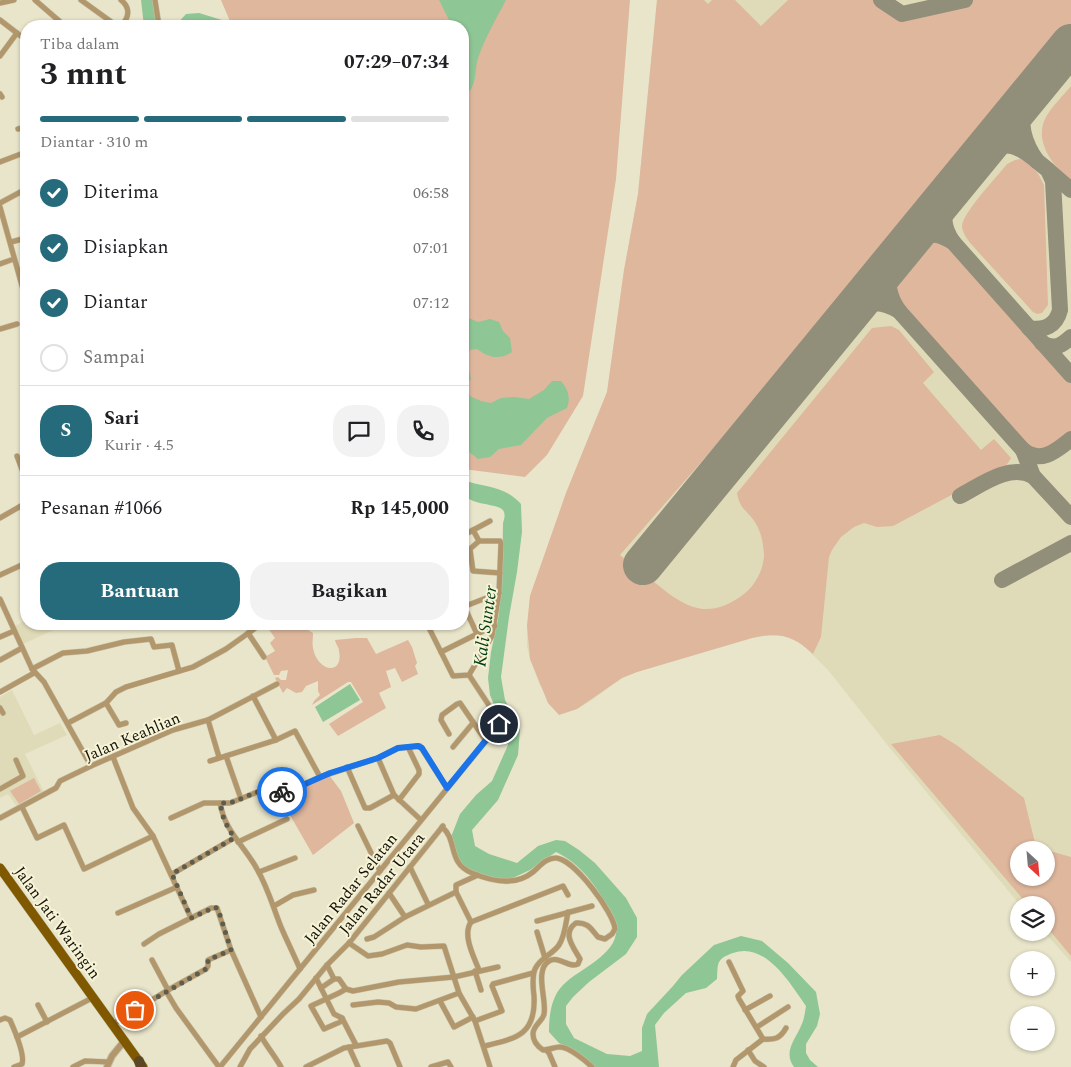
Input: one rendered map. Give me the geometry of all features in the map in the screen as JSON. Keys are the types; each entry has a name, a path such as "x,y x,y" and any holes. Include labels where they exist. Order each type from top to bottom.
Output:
{"main road":[{"name":"Jalan Jati Waringin","path":"0,868 114,1024 141,1065"}],"street":[{"path":"0,3 14,0"},
{"path":"35,0 58,20"},
{"path":"80,0 110,20"},
{"path":"121,0 128,13 128,18 126,20"},
{"path":"155,0 158,20"},
{"path":"0,20 20,35"},
{"path":"0,56 17,33"},
{"path":"0,162 20,154"},
{"path":"0,203 20,192"},
{"path":"0,208 20,277"},
{"path":"11,242 20,240"},
{"path":"0,264 11,260"},
{"path":"0,329 17,324"},
{"path":"17,456 20,464"},
{"path":"0,518 20,506"},
{"path":"469,532 490,521"},
{"path":"474,530 479,541"},
{"path":"430,630 454,677 469,674 490,640 495,626 499,593 500,573 501,543 479,541 470,549 473,571 500,573"},
{"path":"0,575 20,565"},
{"path":"469,605 499,593"},
{"path":"0,599 33,671 44,682 91,766"},
{"path":"469,619 477,634"},
{"path":"441,652 495,626"},
{"path":"0,637 14,630"},
{"path":"68,723 106,703 116,692 126,687 193,667 226,649 252,630"},
{"path":"248,633 264,657"},
{"path":"0,692 63,653 124,642 151,639 154,647 172,646 179,671"},
{"path":"0,660 22,648"},
{"name":"Jalan Radar Selatan","path":"219,1067 499,724 469,674"},
{"name":"Jalan Keahlian","path":"0,818 56,788 60,781 91,766 173,730 208,720 277,684"},
{"path":"253,696 276,740"},
{"path":"106,703 119,726 126,722"},
{"path":"449,734 441,718 444,712 457,704 462,705 486,741"},
{"path":"208,720 219,757"},
{"path":"453,747 473,723"},
{"path":"210,761 276,740 295,731 320,777"},
{"path":"399,800 419,774 419,770 408,747"},
{"path":"171,818 204,803 230,803 275,785 285,793 320,777 378,758 398,748 422,748 447,788"},
{"path":"226,756 242,799"},
{"path":"113,757 133,808 153,836 191,918"},
{"path":"378,758 394,795 421,820"},
{"path":"0,789 22,776 16,760"},
{"path":"347,767 365,808 370,808 394,795"},
{"path":"220,803 224,820 259,872 300,969"},
{"path":"22,807 37,838 64,825 84,869 153,836"},
{"path":"172,874 236,840 287,819"},
{"path":"358,826 380,870"},
{"name":"Jalan Radar Utara","path":"240,1067 244,1057 261,1036 299,999 327,965 349,943 442,827 447,832 457,862 466,870 478,875"},
{"path":"259,872 295,858"},
{"path":"472,922 456,892 456,885 478,875 489,880 504,882 531,874 549,859 561,858 583,877 612,918 615,929 612,934 604,938 598,937 585,924 576,923 573,925 569,938 580,959 578,964 574,966 556,959 544,965 542,976 544,1014 533,1033 536,1044 540,1048 546,1050 558,1047 564,1048 592,1067"},
{"path":"410,867 428,904"},
{"path":"118,914 177,886"},
{"path":"481,990 468,936 469,925 472,922 563,886 568,895"},
{"path":"274,906 293,895 314,890"},
{"path":"367,939 374,937 428,904 456,892"},
{"path":"389,893 406,917"},
{"path":"537,921 592,906"},
{"path":"144,944 159,934 211,908 217,908 231,950 260,1017"},
{"path":"485,1046 522,1033 531,1023 534,1007 533,973 536,966 559,946 568,912"},
{"path":"537,932 545,958"},
{"path":"349,943 368,956 382,954 407,945 421,947 443,946 459,993 474,1019 485,1046 490,1067"},
{"path":"114,1024 167,990 206,969 208,960 231,950"},
{"path":"152,960 176,1008 219,1067"},
{"path":"730,962 742,988 742,993 738,997 763,1039"},
{"path":"327,965 334,980"},
{"path":"321,988 339,979 346,989 353,991 399,982 454,977 498,967"},
{"path":"440,1001 454,1027 502,1011 492,986 493,984 533,973"},
{"path":"316,978 334,1014 342,1018 356,1045"},
{"path":"342,1018 340,1022 324,1028 311,1005 346,989"},
{"path":"354,1005 378,1002 389,1003 396,1007 416,1009 459,993"},
{"path":"745,1010 770,996"},
{"path":"17,1037 94,997"},
{"path":"38,1005 47,1022"},
{"path":"756,1027 788,1007"},
{"path":"0,1020 5,1018 10,1020 27,1067"},
{"path":"732,1066 736,1060 763,1039 774,1040 782,1035 786,1028"},
{"path":"261,1036 281,1067"},
{"path":"74,1067 85,1061 108,1064 125,1040"},
{"path":"306,1067 349,1047 389,1042 400,1067"},
{"path":"349,1047 358,1067"},
{"path":"546,1050 549,1053 552,1066"},
{"path":"748,1050 755,1061 764,1067"},
{"path":"14,1067 22,1064 23,1059"},
{"path":"431,1067 444,1062 448,1062 451,1067"}],"shaded area":[{"path":"141,0 155,0 158,20 143,20"},
{"path":"221,0 630,0 616,179 583,396 547,455 525,477 469,470 469,20 229,20"},
{"path":"439,0 506,0 478,58 475,79 469,92 469,20 449,20"},
{"path":"657,0 1071,0 1071,962 1052,941 1055,941 1055,896 1013,896 828,670 801,643 787,636 769,635 752,638 622,678 592,700 570,711 540,686 527,646 530,596 566,493 607,392 624,270 638,194"},
{"path":"657,0 704,0 708,4 712,0 735,0 761,26 788,0 883,0 902,14 961,0 1071,0 1071,39 620,555 675,598 696,608 719,607 731,603 744,594 756,581 761,570 764,550 758,528 740,504 737,493 872,328 891,326 899,330 934,372 923,383 981,450 994,439 1011,458 1006,466 893,526 877,527 864,523 854,527 841,537 829,557 821,637 813,654 792,639 778,635 752,638 637,672 622,678 577,709 559,715 548,703 530,659 527,626 530,596 566,493 607,392 624,270 638,194"},
{"path":"199,13 222,20 180,20 186,14"},
{"path":"1071,86 1071,181 1052,160 1043,144 1042,135 1046,117"},
{"path":"1020,159 1032,166 1044,185 1048,305 1042,313 1037,314 1033,312 971,244 965,236 962,227 967,213 1007,164"},
{"path":"928,234 943,236 953,242 1071,375 1071,439 1051,454 1040,457 1027,454 894,304 888,284 890,265 911,239"},
{"path":"469,318 478,322 490,319 499,322 503,331 510,338 512,352 494,357 477,349 470,350 469,352"},
{"path":"552,381 561,381 569,397 567,408 547,418 521,445 499,449 490,457 478,459 469,452 469,393 470,396 481,401 491,403 501,398 529,399 544,390"},
{"path":"469,482 508,493 521,504 522,532 501,677 505,700 520,730 518,755 498,800 472,830 475,846 489,854 517,863 538,846 556,840 565,841 595,863 626,898 637,918 637,937 626,954 589,982 566,1006 566,1024 574,1038 607,1054 630,1056 642,1051 642,1028 647,1014 682,975 714,945 741,936 762,941 788,963 816,992 820,1014 817,1026 806,1044 806,1053 810,1060 818,1067 794,1067 791,1062 791,1046 803,1021 806,1006 776,966 756,953 745,951 723,957 718,965 717,979 706,988 686,993 664,1013 655,1025 659,1067 595,1067 573,1049 559,1043 549,1032 552,1007 559,990 602,956 610,947 615,937 616,926 611,911 588,877 571,861 556,852 530,870 504,882 469,871 455,856 451,837 460,814 476,795 492,781 508,745 504,729 490,695 488,678 502,582 504,513 501,508 469,499"},
{"path":"20,623 20,630 54,630 23,644 15,626"},
{"path":"269,630 308,630 313,633 315,656 319,662 329,668 338,664 339,650 335,640 367,638 376,654 408,640 417,663 415,666 418,674 402,682 395,668 386,671 391,687 379,693 386,708 338,736 329,724 363,702 351,682 348,682 312,705 320,695 318,681 306,686 302,692 296,693 287,688 283,693 275,678 278,677 281,680 286,680 288,670 281,671 279,675 274,675 265,657 275,651 270,643 275,638"},
{"path":"350,684 360,700 323,722 315,707"},
{"path":"12,690 34,735 60,723 67,735 25,754 44,792 17,807 8,794 0,798 0,697"},
{"path":"940,735 958,746 1024,798 1035,841 1010,841 1010,884 891,744"},
{"path":"329,775 341,791 354,823 313,855 290,815 284,798"},
{"path":"34,778 41,791 19,804 10,791"},
{"path":"1055,852 1071,857 1071,956 1055,937 1055,896 1020,896 1012,886 1055,886"}],"taxiway":[{"path":"881,0 902,14 965,0"},
{"path":"984,150 1000,146 1012,146 1024,151 1037,161 1028,147 1022,125 1023,102"},
{"path":"1029,328 1040,329 1049,326 1056,320 1060,310 1053,181 1048,170 1037,161"},
{"path":"1049,171 1071,190"},
{"path":"911,239 933,234 953,242 944,220 947,195"},
{"path":"953,242 1071,375"},
{"path":"850,313 874,303 880,303 899,311 889,289 890,265"},
{"path":"899,311 1023,450 1033,476 1071,517"},
{"path":"1042,343 1054,347 1064,343 1071,337"},
{"path":"1023,450 1036,456 1042,456 1054,451 1071,439"},
{"path":"960,496 986,481 1005,474 1014,472 1033,476"},
{"path":"1002,580 1071,543"}],"runway":[{"path":"643,565 1071,44"}],"way so far":[{"path":"135,1010 206,969 208,960 211,958 231,950 218,909 215,907 211,908 191,918 172,874 234,838 224,820 220,803 230,803 275,785 282,792"}],"route":[{"path":"282,792 285,793 330,773 378,758 398,748 418,746 422,748 447,788 499,724"}],"water label":[{"name":"Kali Sunter","path":"485,626"}]}
